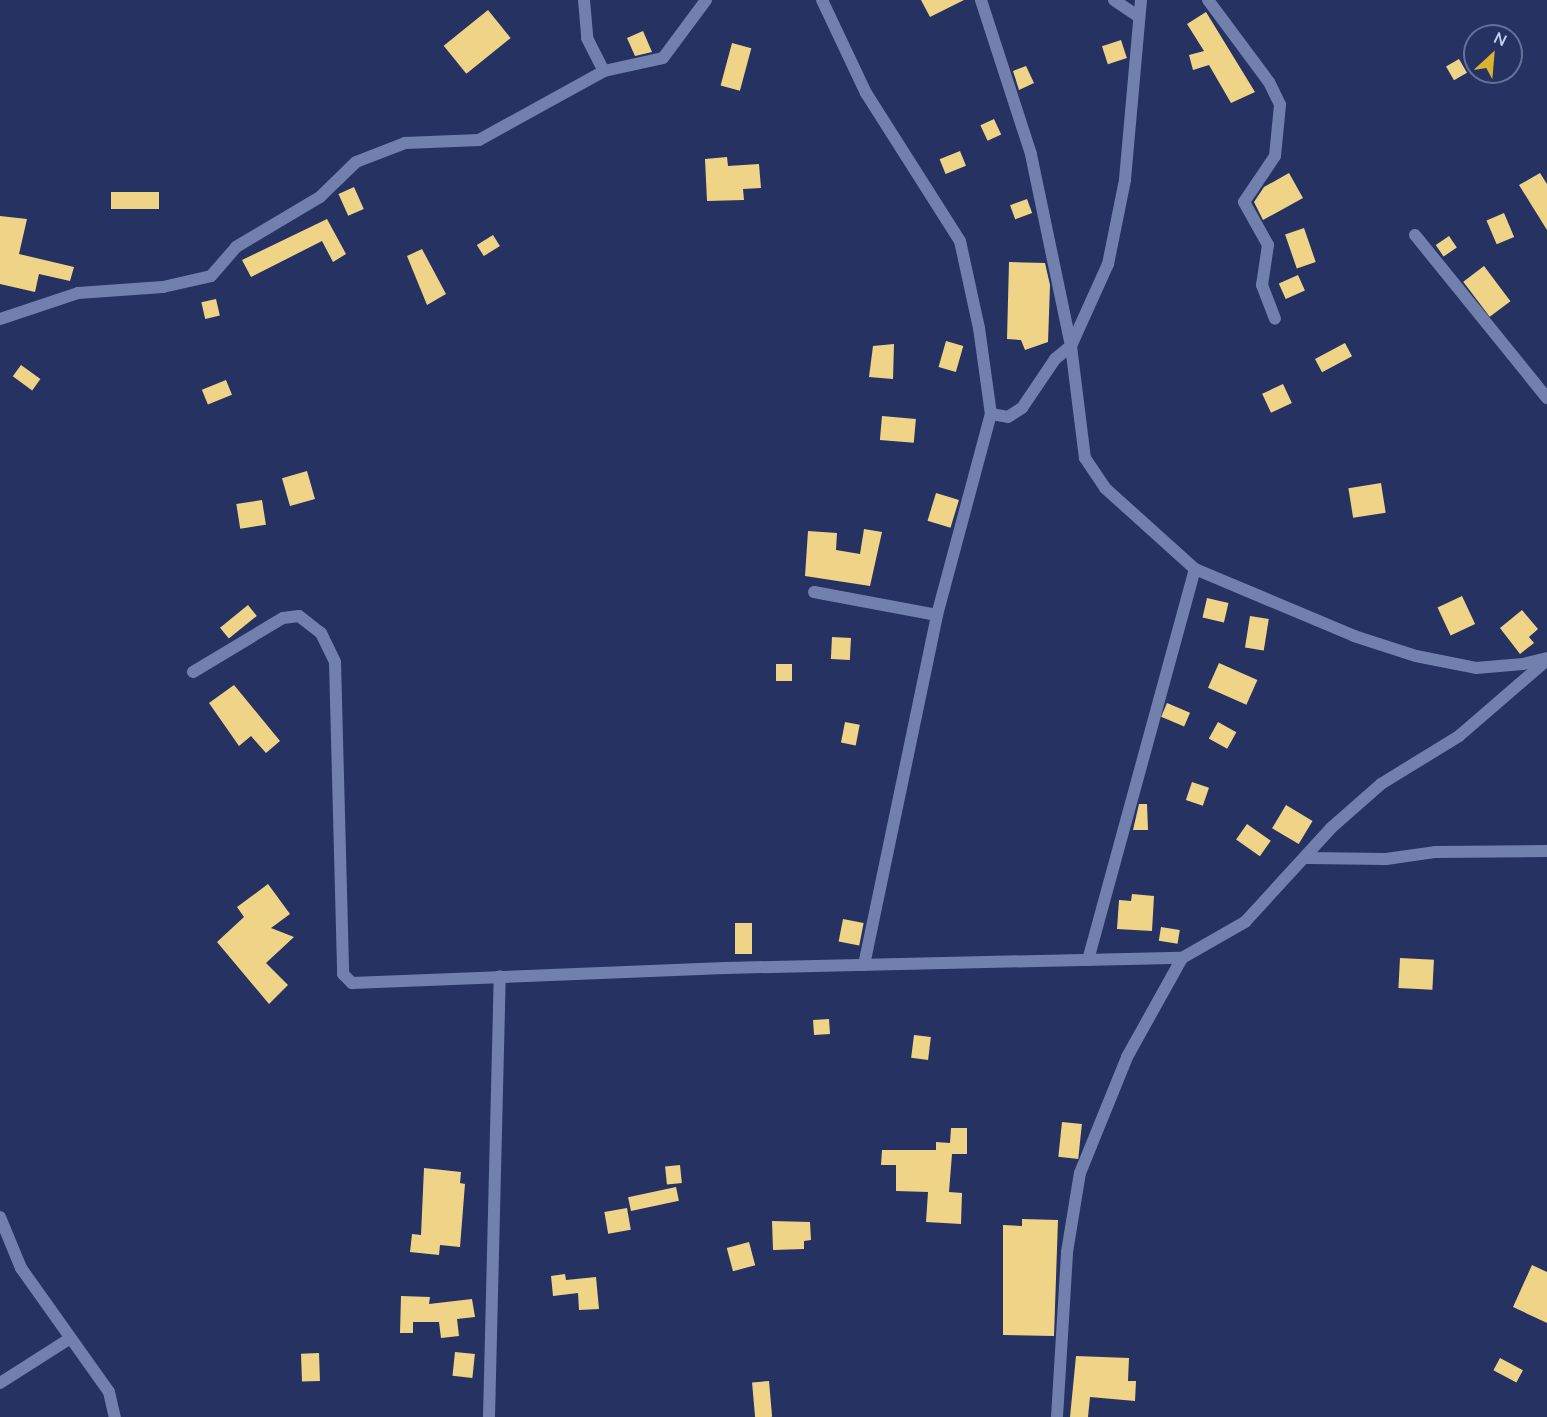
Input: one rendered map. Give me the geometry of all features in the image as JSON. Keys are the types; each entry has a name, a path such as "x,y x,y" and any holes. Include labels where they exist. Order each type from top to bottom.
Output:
{"street":[{"path":"584,0 587,38 604,71"},
{"path":"0,319 78,293 163,287 211,276 236,247 320,197 356,162 405,143 479,140 604,71 663,58 706,0"},
{"path":"822,0 866,93 960,241 979,328 991,414 937,615 864,965"},
{"path":"981,0 1031,154 1071,346 1085,458 1105,488 1195,570 1354,636 1416,656 1476,668 1523,664 1547,659"},
{"path":"1113,0 1138,16"},
{"path":"991,414 1008,417 1022,408 1055,359 1071,346 1108,264 1125,180 1140,0"},
{"path":"1208,0 1269,81 1280,105 1275,156 1244,202 1268,245 1262,285 1275,319"},
{"path":"1415,235 1547,398"},
{"path":"1088,960 1195,570"},
{"path":"814,592 937,615"},
{"path":"193,672 283,618 298,616 321,633 335,662 345,980 372,986 500,976 1182,958 1245,922 1307,858 1331,828 1381,784 1459,736 1547,659"},
{"path":"1307,858 1386,859 1436,852 1547,851"},
{"path":"1057,1417 1067,1252 1080,1173 1127,1057 1182,958"},
{"path":"489,1417 500,976"},
{"path":"0,1217 21,1268 69,1339 109,1392 115,1417"},
{"path":"0,1383 69,1339"}],"building":[{"path":"921,0 964,0 930,17"},
{"path":"488,10 511,38 466,74 444,46"},
{"path":"1206,12 1255,92 1231,103 1209,65 1193,70 1189,55 1204,51 1187,24"},
{"path":"643,31 652,52 635,56 627,38"},
{"path":"1121,40 1127,58 1108,64 1102,46"},
{"path":"732,43 751,48 740,91 721,86"},
{"path":"1459,59 1463,66 1463,75 1454,80 1446,66"},
{"path":"1026,66 1034,83 1019,90 1013,71"},
{"path":"994,119 1001,134 988,141 980,125"},
{"path":"960,151 966,166 946,174 940,159"},
{"path":"727,157 728,166 759,164 761,188 743,189 744,200 707,201 705,159"},
{"path":"1289,173 1303,198 1263,220 1254,202 1264,187"},
{"path":"1540,173 1547,184 1547,230 1519,185"},
{"path":"354,187 364,209 348,216 338,194"},
{"path":"111,192 159,192 159,209 111,209"},
{"path":"1027,199 1032,213 1015,219 1010,205"},
{"path":"1504,213 1514,237 1497,244 1487,220"},
{"path":"0,216 27,219 19,254 74,267 70,281 39,274 35,292 0,284"},
{"path":"327,219 346,254 333,262 322,241 251,277 242,260"},
{"path":"1304,228 1316,262 1297,269 1285,235"},
{"path":"493,235 500,246 484,256 477,245"},
{"path":"1449,236 1457,248 1444,257 1436,245"},
{"path":"422,249 446,294 427,305 407,256"},
{"path":"1009,262 1045,263 1050,285 1048,342 1025,350 1021,340 1007,339"},
{"path":"1484,266 1510,301 1490,317 1463,282"},
{"path":"1298,275 1305,291 1286,299 1279,284"},
{"path":"216,299 220,316 205,319 201,302"},
{"path":"946,341 963,346 956,372 939,367"},
{"path":"1345,343 1352,356 1322,372 1315,359"},
{"path":"894,344 893,379 869,377 873,346"},
{"path":"21,365 40,379 32,390 13,376"},
{"path":"226,380 232,395 208,405 202,390"},
{"path":"1283,384 1292,403 1271,413 1262,394"},
{"path":"882,416 916,419 914,443 880,440"},
{"path":"307,471 315,499 290,506 282,478"},
{"path":"1381,483 1386,513 1353,518 1348,488"},
{"path":"936,493 959,500 950,528 928,521"},
{"path":"262,500 266,525 240,529 236,504"},
{"path":"864,529 882,532 870,586 805,576 808,531 837,533 836,550 860,554"},
{"path":"1462,596 1475,624 1451,636 1438,607"},
{"path":"1207,598 1228,603 1224,622 1203,617"},
{"path":"248,605 257,616 229,639 220,628"},
{"path":"1522,610 1538,629 1529,637 1534,643 1520,654 1500,628"},
{"path":"1250,616 1269,619 1264,651 1245,648"},
{"path":"832,637 851,638 850,660 831,659"},
{"path":"1219,663 1257,680 1246,705 1208,688"},
{"path":"776,664 792,664 792,681 776,681"},
{"path":"234,685 280,741 266,753 251,736 239,746 209,703"},
{"path":"1167,703 1190,713 1184,727 1161,717"},
{"path":"845,722 860,725 856,745 841,743"},
{"path":"1218,722 1236,732 1227,749 1209,739"},
{"path":"1192,782 1209,788 1203,806 1186,800"},
{"path":"1139,804 1147,804 1148,830 1133,830"},
{"path":"1286,805 1313,821 1299,844 1272,828"},
{"path":"1247,824 1271,841 1260,856 1236,840"},
{"path":"268,884 290,914 271,928 294,937 266,963 288,985 269,1004 217,942 244,917 237,907"},
{"path":"1132,894 1154,896 1152,931 1117,929 1119,900 1131,901"},
{"path":"843,919 864,923 859,946 839,942"},
{"path":"735,923 752,923 752,954 735,954"},
{"path":"1161,927 1180,930 1178,944 1159,941"},
{"path":"1400,958 1434,960 1432,990 1398,988"},
{"path":"829,1019 830,1034 814,1035 813,1020"},
{"path":"914,1035 931,1037 928,1060 911,1058"},
{"path":"1062,1122 1082,1124 1078,1159 1058,1157"},
{"path":"951,1128 967,1128 967,1154 952,1154 949,1192 962,1193 961,1224 926,1222 928,1192 896,1191 896,1165 881,1165 882,1150 936,1150 936,1142 950,1143"},
{"path":"680,1165 682,1183 667,1184 665,1167"},
{"path":"424,1168 461,1172 460,1183 465,1184 460,1247 440,1245 439,1255 410,1252 412,1234 421,1235"},
{"path":"676,1187 679,1201 631,1211 628,1197"},
{"path":"627,1208 631,1230 608,1234 604,1212"},
{"path":"1022,1219 1058,1220 1054,1336 1003,1335 1003,1225 1022,1226"},
{"path":"772,1221 810,1222 811,1240 804,1241 804,1249 773,1250"},
{"path":"749,1242 755,1265 733,1271 727,1248"},
{"path":"1532,1265 1547,1272 1547,1323 1513,1307"},
{"path":"565,1274 566,1280 596,1277 599,1309 579,1310 578,1293 553,1296 551,1276"},
{"path":"401,1296 430,1297 429,1304 472,1299 475,1317 457,1319 459,1336 441,1338 439,1322 413,1322 413,1333 400,1333"},
{"path":"455,1352 475,1354 472,1378 452,1376"},
{"path":"319,1353 320,1381 302,1382 301,1354"},
{"path":"1076,1356 1129,1358 1128,1381 1136,1381 1135,1401 1090,1397 1088,1417 1070,1417"},
{"path":"1500,1358 1523,1370 1516,1383 1493,1370"},
{"path":"769,1381 772,1417 755,1417 752,1382"}]}
